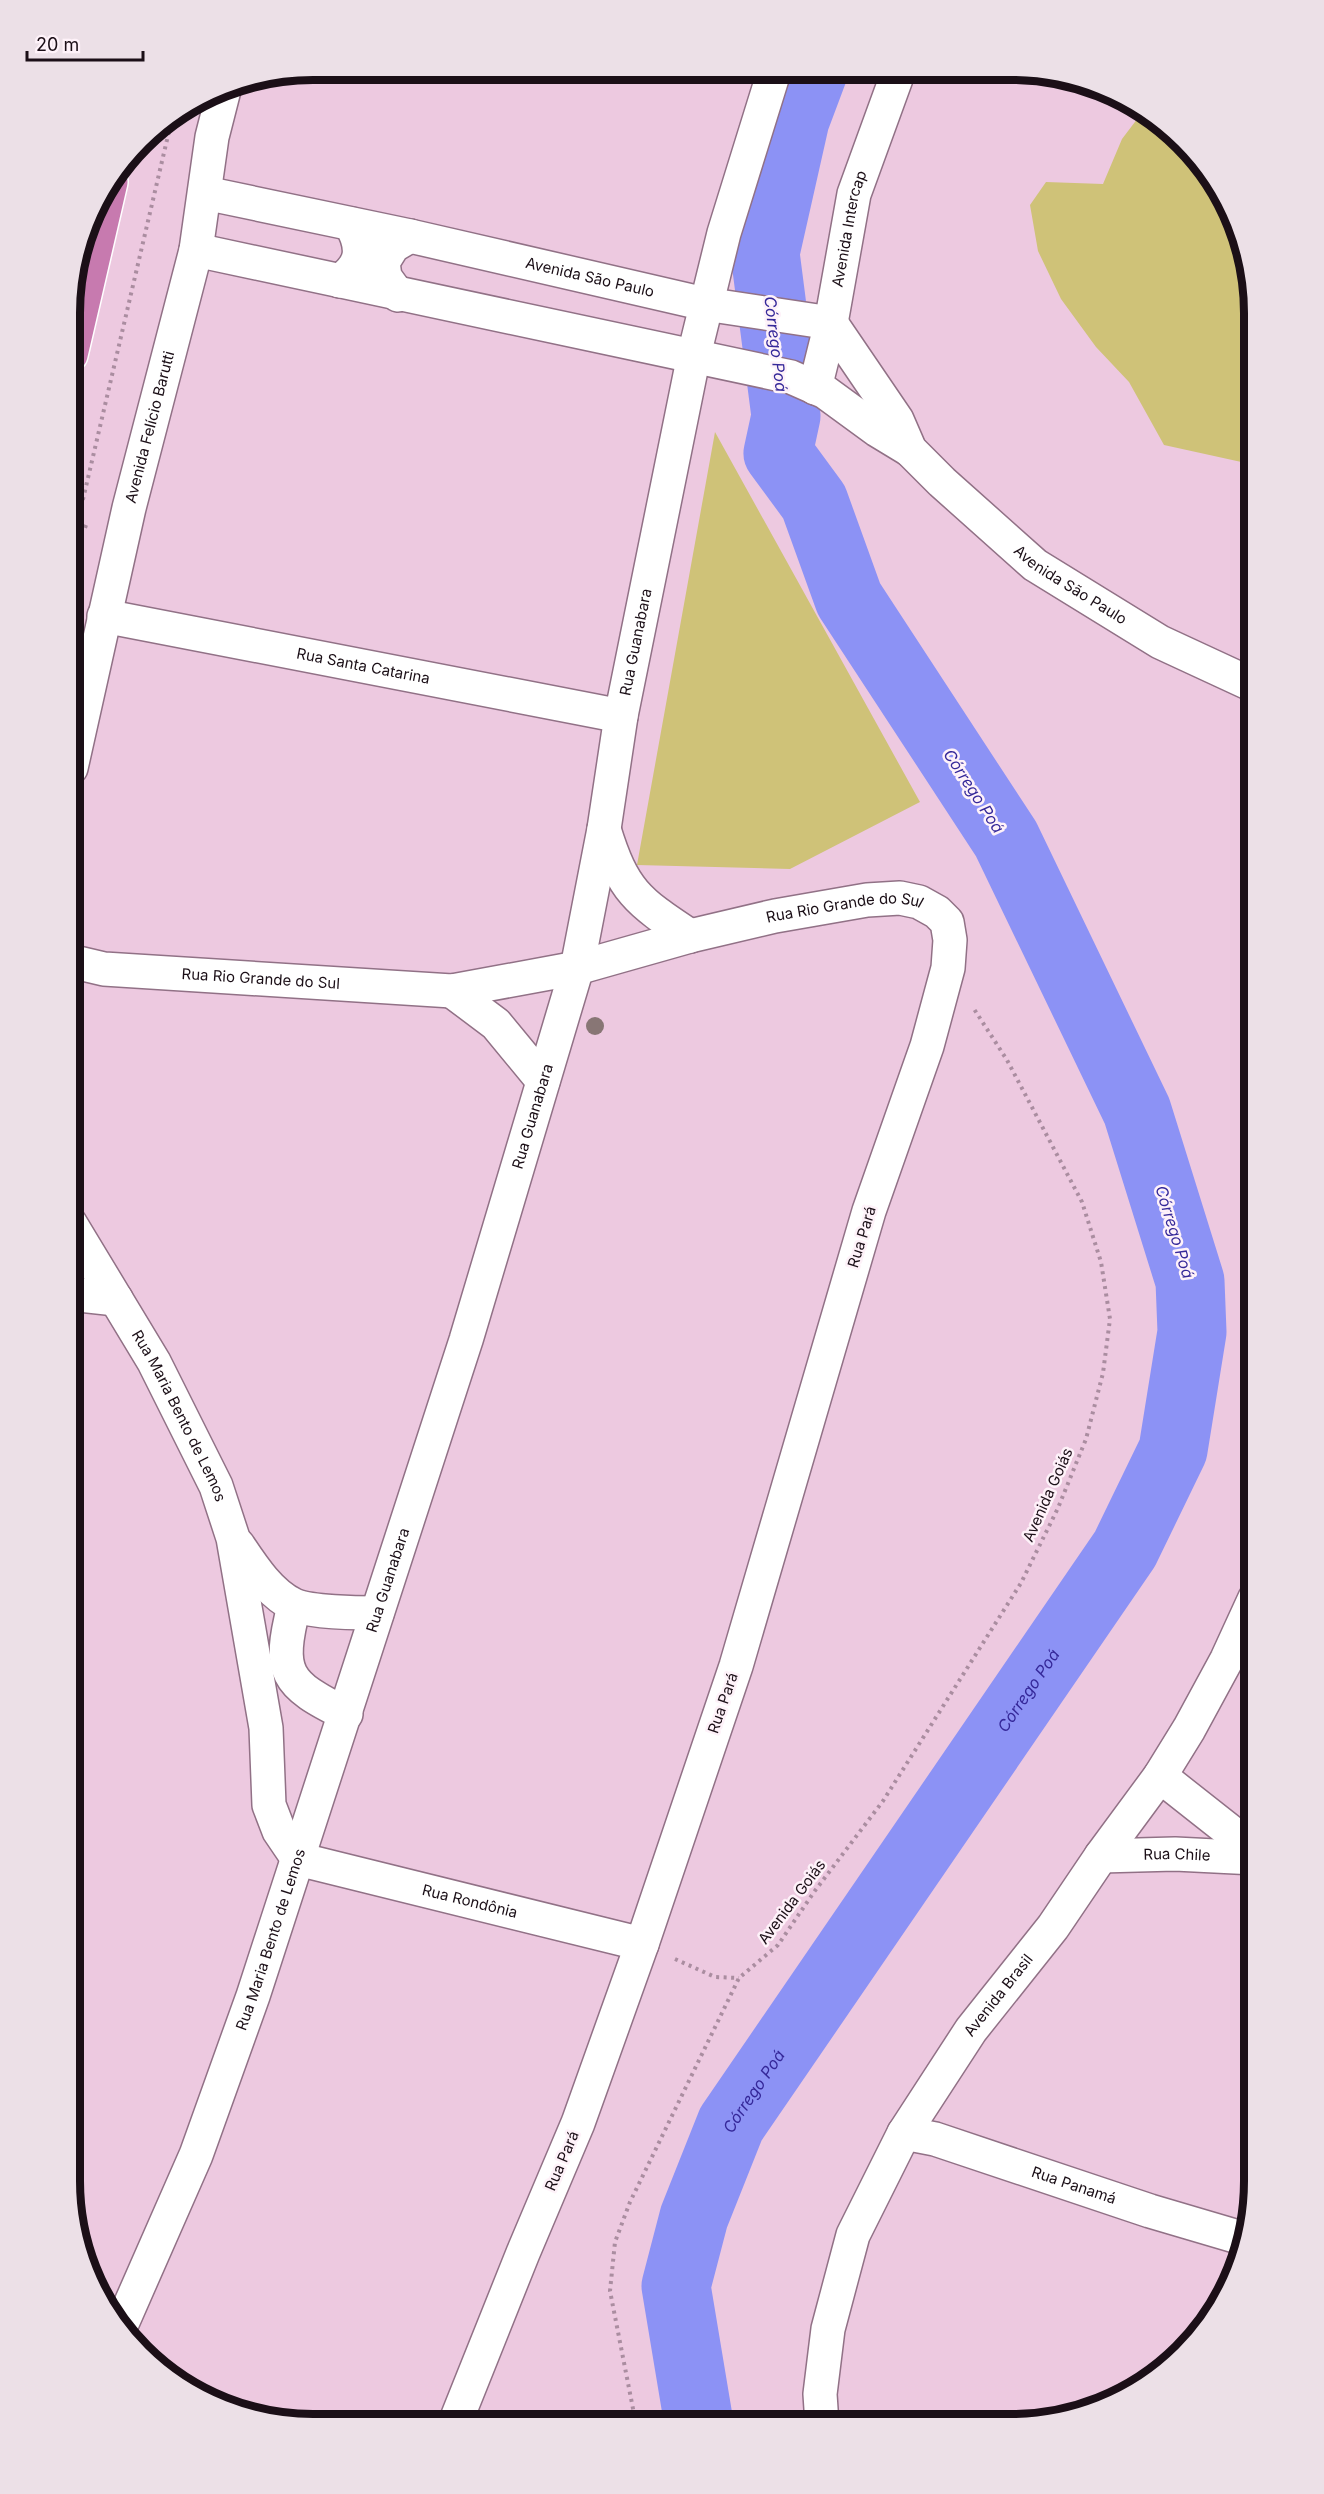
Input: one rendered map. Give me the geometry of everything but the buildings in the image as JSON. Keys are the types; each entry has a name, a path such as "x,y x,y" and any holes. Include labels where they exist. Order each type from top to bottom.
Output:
{"highway":[{"path":"80,316 105,207"}],"street":[{"path":"703,357 715,305 724,233 772,80"},
{"name":"Avenida Intercap","path":"802,379 854,194 895,80"},
{"name":"Avenida Felício Barutti","path":"80,723 129,508 196,250 212,138 222,97"},
{"path":"207,105 212,138"},
{"name":"Avenida São Paulo","path":"205,194 410,236 715,305 817,321 897,420 910,450"},
{"path":"340,281 353,271 359,256 359,240 351,224"},
{"path":"398,295 385,277 383,262 393,246 410,236"},
{"name":"Avenida São Paulo","path":"196,250 398,295 802,379 910,450 942,482 1035,565 1160,642 1244,681"},
{"name":"Rua Guanabara","path":"298,1859 466,1341 577,968 604,829 621,716 703,357"},
{"name":"Rua Santa Catarina","path":"104,616 621,716"},
{"path":"604,829 614,862 626,884 653,912 690,936"},
{"name":"Rua Rio Grande do Sul","path":"80,963 104,969 452,991 577,968 690,936 815,908 867,900 900,898 919,902 937,912 946,922 950,940 948,968"},
{"name":"Rua Pará","path":"459,2414 578,2123 642,1944 736,1666 869,1211 927,1046 948,968"},
{"path":"452,991 496,1024 543,1081"},
{"name":"Rua Maria Bento de Lemos","path":"80,1240 154,1362 216,1486 233,1538 258,1679 266,1728 269,1805 279,1831 298,1859 196,2155 124,2318"},
{"path":"80,1295 116,1299"},
{"name":"Rua Maria Bento de Lemos","path":"233,1538 259,1577 294,1606"},
{"path":"346,1714 311,1696 298,1685 289,1671 285,1650 294,1606 338,1612 377,1613"},
{"name":"Avenida Brasil","path":"821,2414 820,2394 828,2329 852,2235 904,2133 971,2030 1053,1927 1101,1856 1160,1776 1190,1729 1244,1622"},
{"path":"258,1679 289,1671"},
{"path":"1160,1776 1244,1842"},
{"name":"Rua Chile","path":"1101,1856 1175,1854 1244,1857"},
{"name":"Rua Rondônia","path":"298,1859 642,1944"},
{"name":"Rua Panamá","path":"904,2133 935,2139 1150,2211 1238,2237"}],"path":[{"path":"80,512 170,129"},
{"path":"80,526 85,528 87,518"},
{"name":"Avenida Goiás","path":"634,2414 610,2291 615,2242 630,2202 739,1977 778,1945 814,1892 883,1801 1021,1583 1058,1508 1086,1439 1103,1373 1110,1319 1101,1262 1082,1202 1007,1060 948,968"},
{"path":"642,1944 715,1977 739,1977"}],"shaded area":[{"path":"1138,117 1165,137 1187,159 1205,183 1227,223 1237,252 1243,282 1244,463 1164,445 1129,382 1096,347 1061,299 1038,251 1030,205 1046,182 1103,184 1122,139"},
{"path":"715,432 920,802 790,869 637,865"}],"waterway":[{"name":"Córrego Poá","path":"697,2414 676,2286 694,2217 731,2124 1125,1549 1173,1450 1192,1332 1190,1281 1137,1111 1006,839 849,599 814,502 778,453 786,416 765,253 795,120 810,80"}]}
